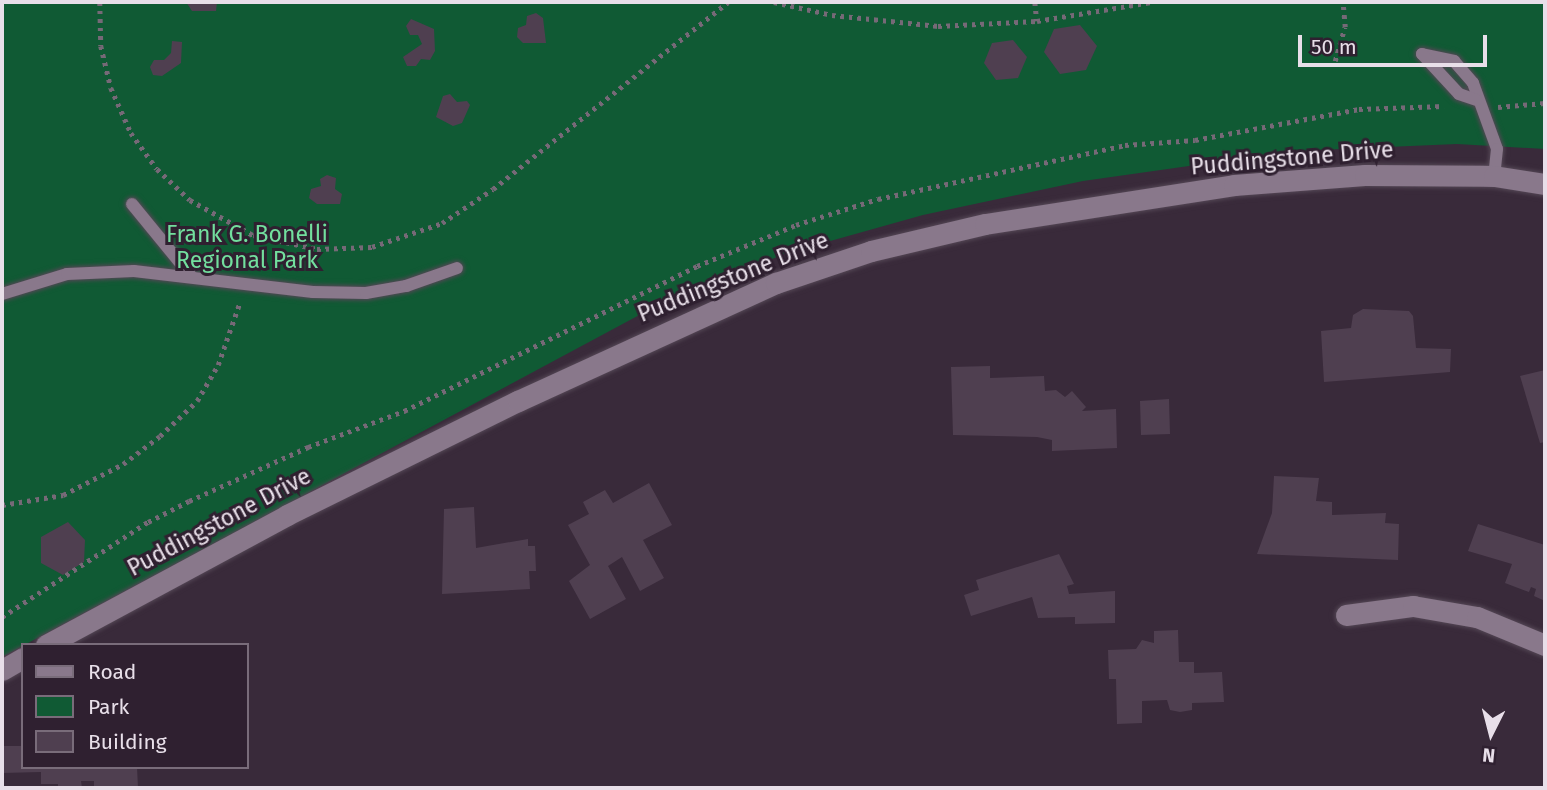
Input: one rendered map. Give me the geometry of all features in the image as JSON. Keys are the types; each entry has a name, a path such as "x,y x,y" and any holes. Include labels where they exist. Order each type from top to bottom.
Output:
{"street":[{"name":"Puddingstone Drive","path":"50,643 287,515 518,401 776,283 859,255 985,224 1234,185 1365,175 1494,176 1545,184"},
{"path":"1346,615 1413,606 1477,617 1545,645"},
{"path":"2,670 21,659"}],"lane":[{"path":"1479,104 1497,149 1494,176"},
{"path":"132,204 191,276"},
{"path":"2,294 66,274 134,271 191,276 246,285 366,293 406,286 457,268"}],"path":[{"path":"100,2 102,46 111,88 131,133 157,169 190,200 253,235 317,249 372,247 442,223 493,189 728,2"},
{"path":"774,2 832,15 938,26 1037,21 1152,2"},
{"path":"1035,2 1037,21"},
{"path":"1335,61 1346,27 1343,2"},
{"path":"1479,104 1545,103"},
{"path":"2,505 63,495 123,464 160,436 197,401 218,365 246,285"}],"green space":[{"name":"Frank G. Bonelli Regional Park","path":"2,2 1545,2 1545,149 1457,144 1294,151 1083,181 923,215 784,254 645,312 28,643 21,643 21,647 2,657"}],"building":[{"path":"186,2 217,2 216,11 192,11"},
{"path":"536,13 543,18 546,43 523,43 517,37 518,28 526,25 527,16"},
{"path":"411,19 434,29 435,51 430,60 421,59 416,66 407,66 403,57 422,44 418,35 410,35 406,26"},
{"path":"1080,25 1097,46 1086,70 1060,74 1044,52 1054,29"},
{"path":"1013,40 1027,57 1018,78 996,80 984,63 992,43"},
{"path":"172,41 182,42 181,63 162,76 153,75 150,67 154,60 164,60 171,53"},
{"path":"450,94 457,102 467,101 470,105 462,123 453,126 436,117 443,96"},
{"path":"327,175 336,178 335,189 342,194 340,204 317,204 309,198 311,189 321,186 320,179"},
{"path":"1363,309 1409,311 1413,316 1416,348 1451,349 1450,372 1324,382 1321,331 1351,328 1353,315"},
{"path":"990,366 990,378 1044,376 1045,391 1056,390 1065,397 1072,391 1086,407 1082,411 1116,409 1117,448 1052,451 1052,440 1037,437 953,435 951,367"},
{"path":"1545,370 1545,442 1540,443 1520,376"},
{"path":"1169,399 1170,434 1141,435 1140,401"},
{"path":"1274,476 1319,478 1316,501 1332,502 1332,515 1386,513 1385,523 1399,524 1398,560 1257,554 1272,513"},
{"path":"649,483 672,525 643,540 664,578 640,591 622,557 608,566 626,599 590,619 569,581 590,565 568,525 589,514 583,502 605,490 613,503"},
{"path":"474,507 476,548 528,539 528,546 535,546 536,571 529,571 530,589 442,594 444,509"},
{"path":"68,522 85,540 84,562 63,575 41,563 41,537"},
{"path":"1478,524 1545,545 1545,601 1534,596 1536,589 1531,587 1529,592 1505,583 1512,564 1468,551"},
{"path":"1059,554 1074,584 1067,586 1069,594 1115,591 1115,623 1075,624 1075,617 1038,618 1032,597 971,616 964,595 979,590 976,580"},
{"path":"1178,630 1179,662 1194,662 1194,673 1222,672 1224,702 1192,703 1192,710 1180,712 1170,710 1167,700 1142,701 1142,723 1117,724 1116,679 1109,679 1108,650 1136,649 1142,640 1154,643 1154,631"},
{"path":"2,746 21,746 21,769 137,769 138,788 94,788 94,781 81,781 82,788 58,788 58,784 41,784 41,772 2,773"}]}
